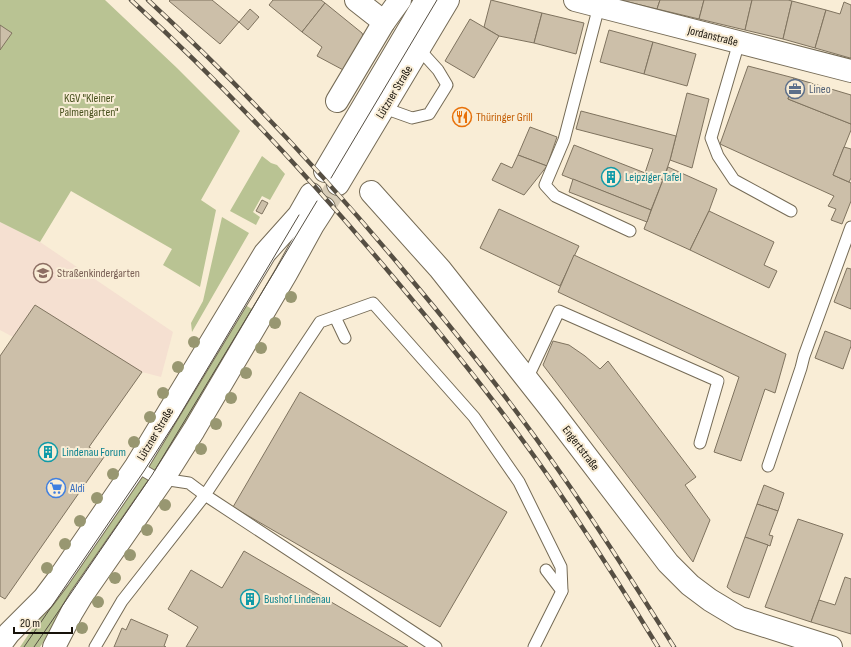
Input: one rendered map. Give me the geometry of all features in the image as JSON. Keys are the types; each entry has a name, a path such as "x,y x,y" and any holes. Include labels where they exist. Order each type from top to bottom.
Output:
{"main road":[{"path":"356,0 384,22"},
{"path":"337,101 384,22 400,0"},
{"name":"Lützner Straße","path":"426,0 332,178 384,108 448,0"},
{"name":"Jordanstraße","path":"575,0 851,71"},
{"name":"Engertstraße","path":"371,192 440,270 554,413 668,563 690,585 710,600 740,618 831,647"},
{"name":"Lützner Straße","path":"3,635 44,598 136,466 265,253 299,215 317,201 313,225 286,274 163,479"},
{"path":"54,647 81,597 163,479"}],"lane":[{"path":"598,6 564,140 545,185 555,196 630,231"},
{"path":"739,42 711,138 718,156 734,180 791,211"},
{"path":"384,108 412,118 429,114 446,84 438,70 419,49"},
{"path":"768,466 804,356 851,227"},
{"path":"96,647 122,601 205,494 320,322 373,303 474,417 519,482 561,567 562,591 534,647"},
{"path":"527,379 559,311 718,381 700,443"},
{"path":"335,317 345,338"},
{"path":"136,466 156,478 189,483 436,647"},
{"path":"546,570 562,591"}],"shaded area":[{"name":"Straßenkindergarten","path":"0,222 40,242 173,332 161,377 142,372 35,305 13,337 0,330"}],"green space":[{"name":"KGV \"Kleiner Palmengarten\"","path":"0,0 105,0 177,68 240,131 201,200 216,210 200,287 163,265 172,249 71,191 40,242 0,222"},
{"path":"262,156 271,163 277,165 285,174 270,200 262,196 253,212 260,217 256,225 230,211"},
{"path":"222,217 249,233 192,332 191,323 203,301"},
{"path":"242,303 257,312 156,478 40,647 20,647 140,469"}],"building":[{"path":"212,0 239,22 220,44 169,1"},
{"path":"273,0 321,0 325,3 302,32 269,5"},
{"path":"491,0 542,13 534,43 499,36 484,27"},
{"path":"620,0 660,0 657,9"},
{"path":"660,0 704,0 699,19 657,9"},
{"path":"704,0 752,0 745,30 699,19"},
{"path":"752,0 792,1 783,39 745,30"},
{"path":"792,1 826,10 815,48 783,39"},
{"path":"844,2 851,5 851,58 815,48 826,10 840,14"},
{"path":"325,3 362,33 365,41 347,72 317,56 322,47 302,32"},
{"path":"250,9 259,17 248,30 239,22"},
{"path":"542,13 584,23 576,54 534,43"},
{"path":"470,19 499,36 474,78 445,61"},
{"path":"0,25 12,33 0,50"},
{"path":"609,30 653,42 644,74 600,62"},
{"path":"653,42 696,54 687,86 644,74"},
{"path":"748,66 794,78 788,99 851,124 851,130 833,175 851,183 851,201 842,224 831,220 836,209 828,206 834,196 720,144"},
{"path":"794,78 851,95 851,124 788,99"},
{"path":"687,93 709,99 692,168 670,160"},
{"path":"581,111 676,136 663,180 645,173 653,149 576,129"},
{"path":"530,127 557,137 547,166 518,155"},
{"name":"Leipziger Tafel","path":"574,145 663,180 651,210 562,175"},
{"path":"844,147 851,149 851,178 849,182 833,175"},
{"path":"518,155 547,166 524,195 492,180 501,163 512,168"},
{"path":"668,167 717,189 709,211 690,250 644,229"},
{"path":"573,179 651,210 647,222 569,192"},
{"path":"262,200 268,203 262,214 256,211"},
{"path":"499,209 579,246 560,286 480,248"},
{"path":"709,211 774,242 764,265 777,271 769,288 690,250"},
{"path":"574,255 786,354 775,393 765,389 741,461 714,452 739,377 558,292"},
{"path":"847,268 851,269 851,309 834,302"},
{"name":"Lindenau Forum","path":"35,305 142,372 89,447 104,457 5,599 0,596 0,356"},
{"path":"825,331 851,341 851,346 843,369 815,358"},
{"path":"553,341 569,345 600,369 608,361 696,477 685,485 710,520 693,562 543,365"},
{"path":"300,392 507,512 440,627 233,507"},
{"path":"764,485 784,493 778,511 757,504"},
{"path":"757,504 778,511 769,535 773,536 770,546 745,537"},
{"path":"798,519 843,534 811,622 765,607"},
{"path":"745,537 768,545 749,598 733,592 727,587"},
{"name":"Bushof Lindenau","path":"244,551 408,647 186,647 198,627 168,609 191,570 222,588"},
{"path":"845,577 851,579 851,634 811,622 819,600 835,605"},
{"path":"131,619 168,635 164,646 166,647 114,647 122,628 126,630"}],"tunnel":[{"path":"324,208 338,184"}],"tram line":[{"path":"331,178 437,0"},
{"path":"34,647 152,475 317,201"},
{"path":"24,647 144,471 178,418 299,215"}],"railway":[{"path":"131,0 200,66 267,134 332,205 434,325 491,398 546,473 603,559 658,647"},
{"path":"148,0 249,98 313,166 375,236 444,320 483,368 557,468 602,534 674,647"}],"place":[{"name":"Lineo","path":"795,89"},
{"name":"Thüringer Grill","path":"462,117"},
{"name":"Leipziger Tafel","path":"611,177"},
{"name":"Straßenkindergarten","path":"43,273"},
{"name":"Lindenau Forum","path":"48,452"},
{"name":"Aldi","path":"56,488"},
{"name":"Bushof Lindenau","path":"250,599"}]}
